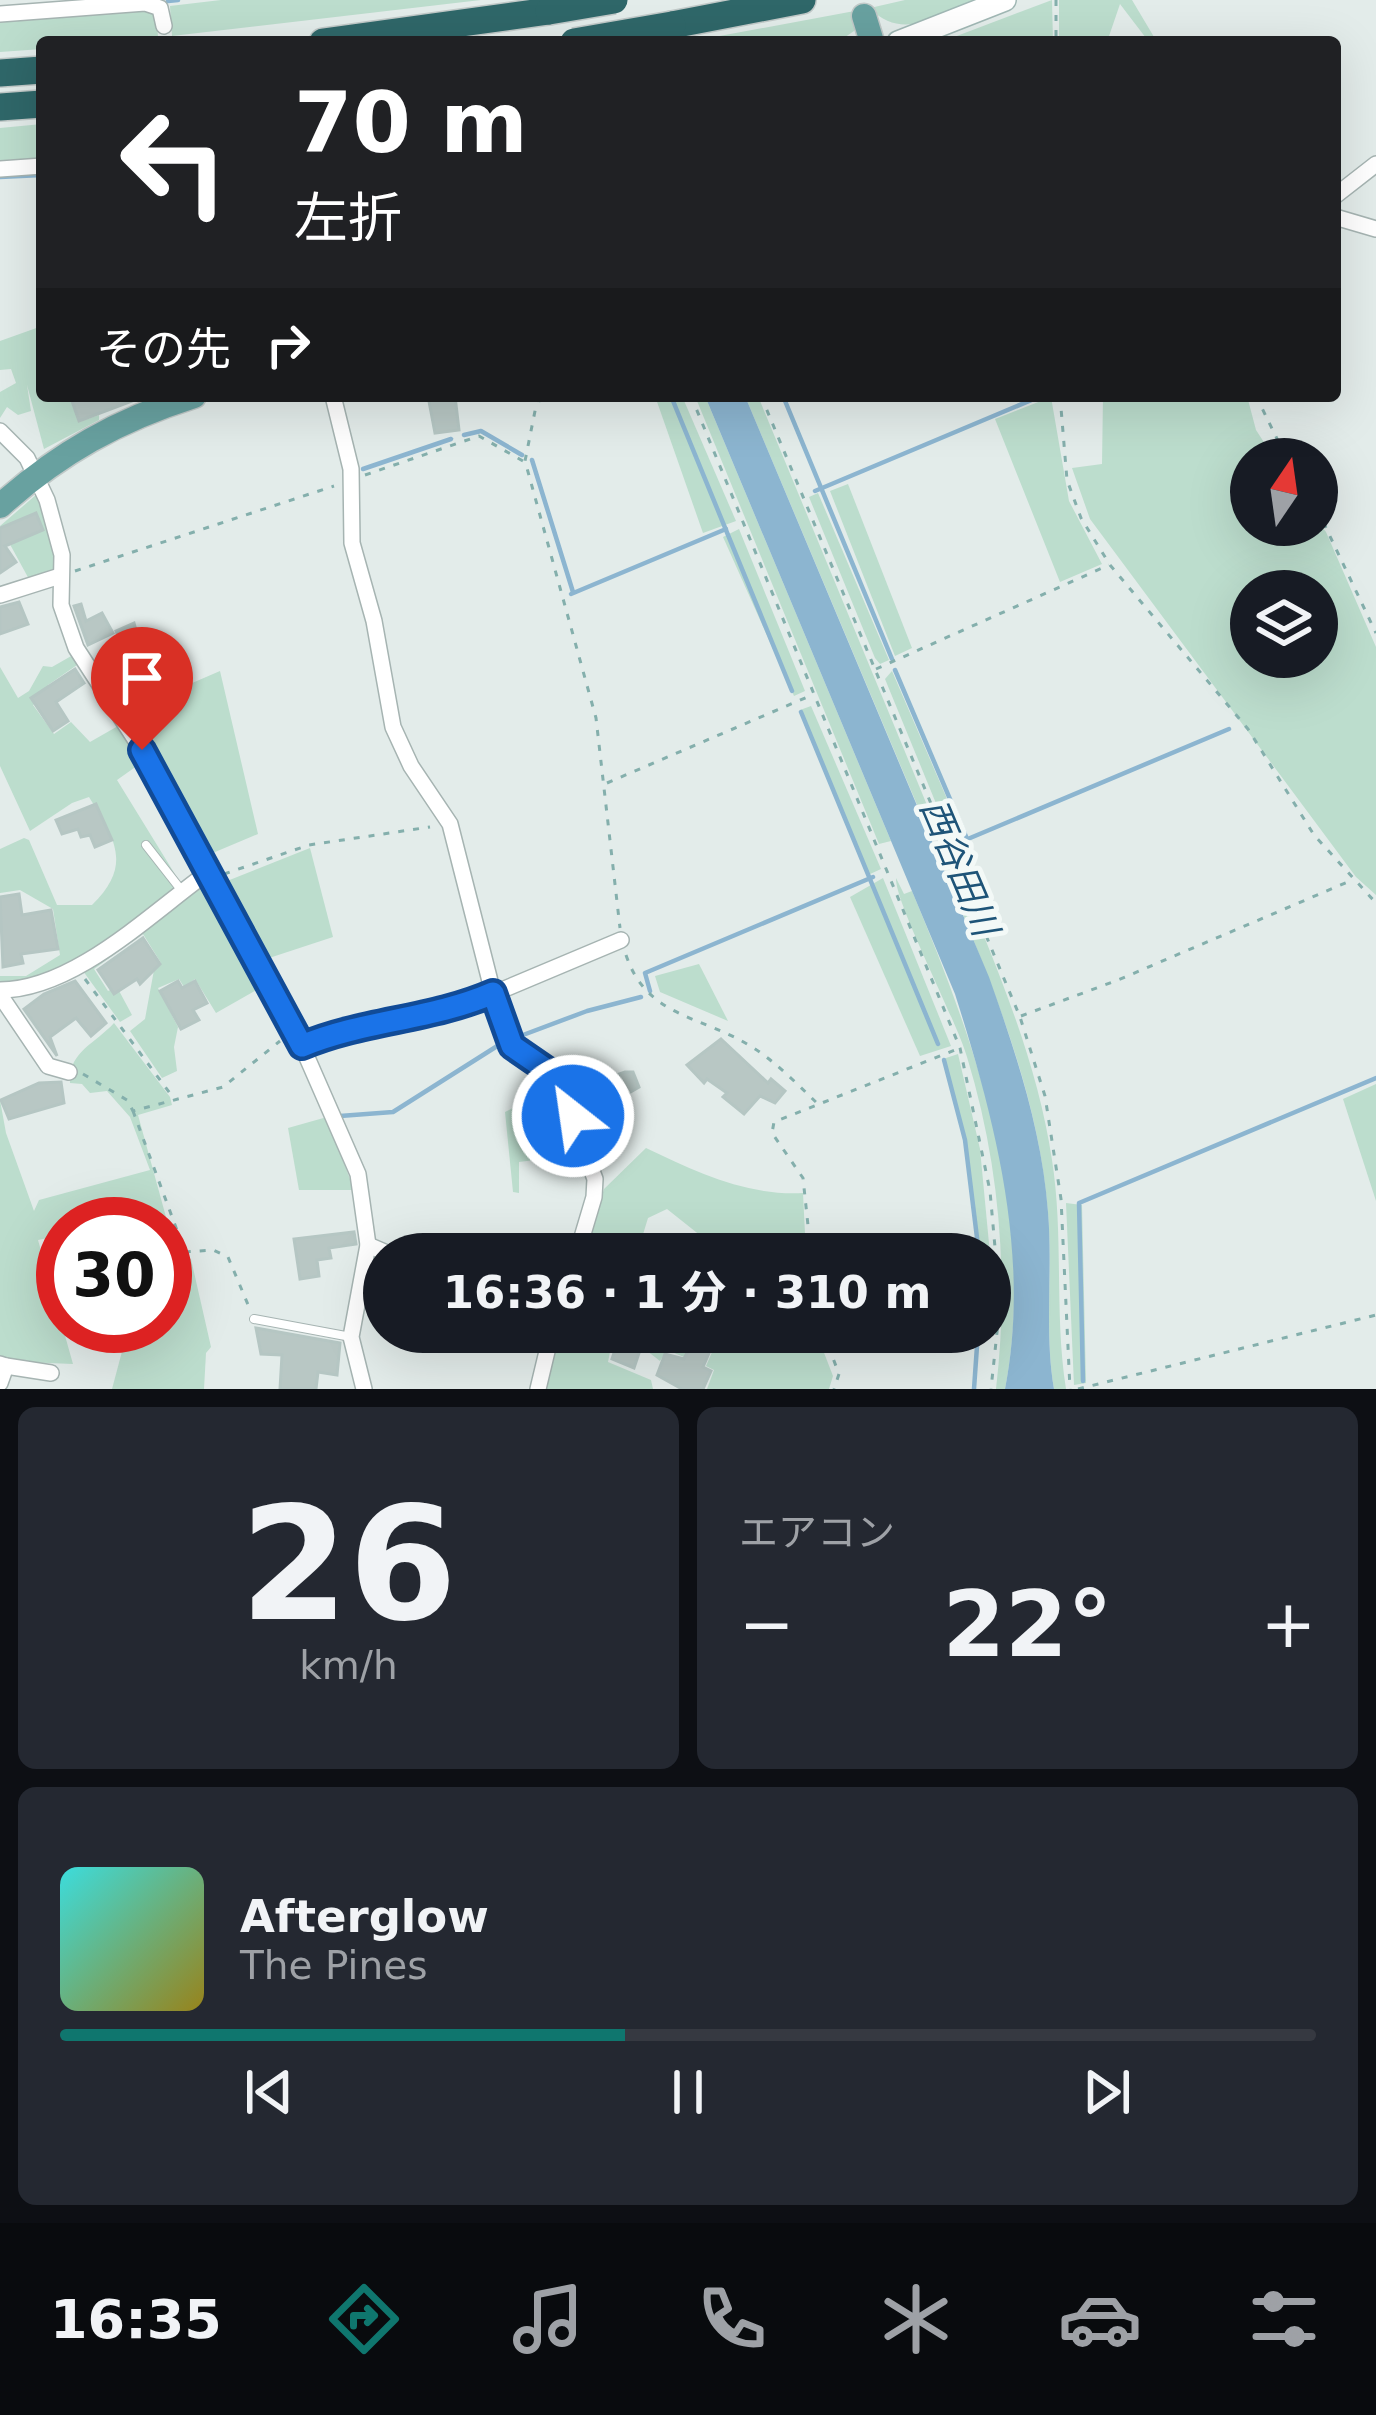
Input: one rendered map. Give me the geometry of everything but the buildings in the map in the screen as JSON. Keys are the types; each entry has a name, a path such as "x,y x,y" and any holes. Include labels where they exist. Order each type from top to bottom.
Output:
{"highway":[{"path":"367,36 614,0"},
{"path":"609,36 802,0"},
{"path":"0,73 36,70"},
{"path":"0,107 36,104"}],"main road":[{"path":"913,36 1005,0"},
{"path":"864,16 870,36"},
{"path":"0,506 37,473 98,432 178,402"}],"street":[{"path":"0,14 145,3 160,8 164,26"},
{"path":"1341,191 1376,164"},
{"path":"0,169 36,166"},
{"path":"1341,219 1376,229"},
{"path":"334,402 351,480 352,543 374,621 393,727 411,766 450,824 493,993 512,1046 557,1077 595,1179 583,1233"},
{"path":"0,431 37,473 58,532 61,605 76,648 142,750 298,1041 358,1174 366,1233"},
{"path":"0,595 60,576"},
{"path":"69,1072 49,1066 0,993 38,987 79,966 209,876"},
{"path":"298,1041 372,1022 433,1014 621,940"},
{"path":"363,1272 351,1337 364,1389"},
{"path":"538,1389 547,1353"},
{"path":"0,1383 3,1365 51,1373"}],"lane":[{"path":"146,845 182,891"},
{"path":"254,1319 351,1337"}],"path":[{"path":"1056,0 1056,36"},
{"path":"536,402 525,461 596,718 621,940 633,977 650,998 754,1048 818,1104"},
{"path":"693,402 960,1048 990,1191 1000,1304 992,1389"},
{"path":"763,402 1020,1016 1045,1096 1060,1199 1070,1389"},
{"path":"1061,402 1072,504 1110,565 1248,729 1314,835 1376,903"},
{"path":"1259,402 1277,438"},
{"path":"60,576 479,436 525,461"},
{"path":"1335,546 1376,633"},
{"path":"874,670 1110,565"},
{"path":"605,784 812,695"},
{"path":"209,876 309,844 450,824"},
{"path":"1020,1016 1118,980 1352,880"},
{"path":"79,966 173,1099"},
{"path":"133,1111 223,1087 273,1043 298,1041"},
{"path":"809,1233 803,1178 770,1127 779,1119 960,1048"},
{"path":"69,1072 88,1074 127,1100 185,1252 213,1250 228,1256 254,1319"},
{"path":"488,1233 489,1229"},
{"path":"1078,1389 1376,1315"},
{"path":"832,1353 839,1374 834,1389"}],"green space":[{"path":"221,0 481,0 172,36 170,6"},
{"path":"905,0 975,0 908,24 882,18 870,8"},
{"path":"1052,0 1053,36 957,36"},
{"path":"1059,0 1132,0 1153,36 1144,36 1120,4 1109,36 1059,36"},
{"path":"146,9 157,15 158,36 36,36 36,49 0,52 0,19"},
{"path":"860,10 854,31 847,36 719,36"},
{"path":"36,125 36,160 0,162 0,128"},
{"path":"36,328 36,402 71,402 79,422 99,415 99,420 44,449 27,385 31,411 18,415 7,407 0,418 0,392 16,383 11,369 0,370 0,341"},
{"path":"657,402 685,402 736,521 703,533"},
{"path":"697,402 708,402 891,841 879,844"},
{"path":"748,402 760,402 934,822 926,826"},
{"path":"1038,402 1052,402 1069,501 1102,564 1060,582 995,419"},
{"path":"1103,402 1249,402 1261,438 1230,438 1230,546 1332,546 1376,647 1376,895 1356,877 1090,519 1072,468 1102,464"},
{"path":"848,484 912,648 895,656 830,491"},
{"path":"818,493 889,660 880,664 809,497"},
{"path":"37,494 53,530 56,573 30,581 0,526"},
{"path":"739,529 805,691 794,696 723,537"},
{"path":"73,655 77,665 48,685 50,692 33,705 54,734 71,722 90,742 118,726 141,763 117,780 181,884 73,960 49,972 0,983 0,976 26,976 60,955 53,909 20,890 0,893 0,849 29,840 57,905 92,905 105,891 116,864 112,839 89,797 30,831 0,766 0,667 18,698 29,691 43,666 52,667"},
{"path":"220,671 258,834 208,855 120,701 165,686 169,693"},
{"path":"892,671 963,836 951,840 885,679"},
{"path":"811,706 881,869 868,875 800,710"},
{"path":"310,848 333,937 260,961 222,883"},
{"path":"951,855 1010,1005 1045,1120 1056,1189 1066,1389 1054,1389 1051,1367 1048,1213 1035,1126 996,999 947,876 952,872"},
{"path":"883,878 951,1046 920,1056 850,897"},
{"path":"896,878 904,894 912,891 959,1010 995,1134 1011,1233 1000,1233 987,1139 967,1057"},
{"path":"198,887 211,888 258,989 216,1013 195,979 184,987 179,979 158,988 178,1027 177,1071 162,1078 130,1031 145,1019 154,970 161,963 143,934 94,969 108,991 117,987 132,1015 120,1022 83,971"},
{"path":"699,964 728,1021 660,992 655,976"},
{"path":"114,1023 170,1097 172,1105 138,1115 161,1197 50,1197 150,1170 130,1117 107,1091 90,1093 82,1084 70,1083 78,1056"},
{"path":"958,1054 980,1149 988,1233 976,1233 971,1180 943,1059"},
{"path":"1376,1084 1376,1201 1343,1099"},
{"path":"555,1087 580,1154 519,1162 519,1193 513,1192 505,1112"},
{"path":"0,1100 6,1133 34,1211 36,1207 36,1353 70,1353 73,1364 0,1356"},
{"path":"327,1117 354,1190 299,1190 288,1128"},
{"path":"646,1148 742,1186 803,1193 805,1233 697,1233 667,1209 648,1218 643,1233 590,1233 604,1189"},
{"path":"1066,1203 1082,1205 1086,1383 1074,1385"},
{"path":"1011,1234 1014,1261 1011,1341"},
{"path":"192,1263 211,1347 206,1353 204,1389 112,1389 122,1353 192,1353"},
{"path":"554,1353 610,1353 608,1362 651,1380 653,1389 546,1389"},
{"path":"712,1353 824,1353 833,1376 829,1389 707,1389 714,1370 706,1366"},
{"path":"1000,1353 1010,1353 1005,1389 996,1389"}],"water":[{"path":"708,402 748,402 989,977 1026,1093 1045,1182 1054,1389 1005,1389 1014,1289 1011,1233 995,1139 955,994"}],"waterway":[{"path":"168,1 178,0"},
{"path":"0,177 36,175"},
{"path":"673,402 792,691"},
{"path":"785,402 892,659"},
{"path":"815,491 1027,402"},
{"path":"464,435 481,431 522,455"},
{"path":"363,469 451,439"},
{"path":"532,460 573,592"},
{"path":"571,594 726,529"},
{"name":"西谷田川","path":"895,670 967,839"},
{"path":"801,712 938,1044"},
{"name":"西谷田川","path":"963,841 1229,729"},
{"path":"650,991 645,973 873,877"},
{"path":"515,1038 641,997"},
{"path":"340,1116 393,1112 502,1043"},
{"path":"944,1060 965,1140 976,1233"},
{"path":"1083,1381 1079,1203 1376,1078"},
{"path":"974,1389 977,1353"}],"route":[{"path":"142,750 302,1046 372,1022 464,1006 493,993 512,1046 557,1077 573,1116"}]}
